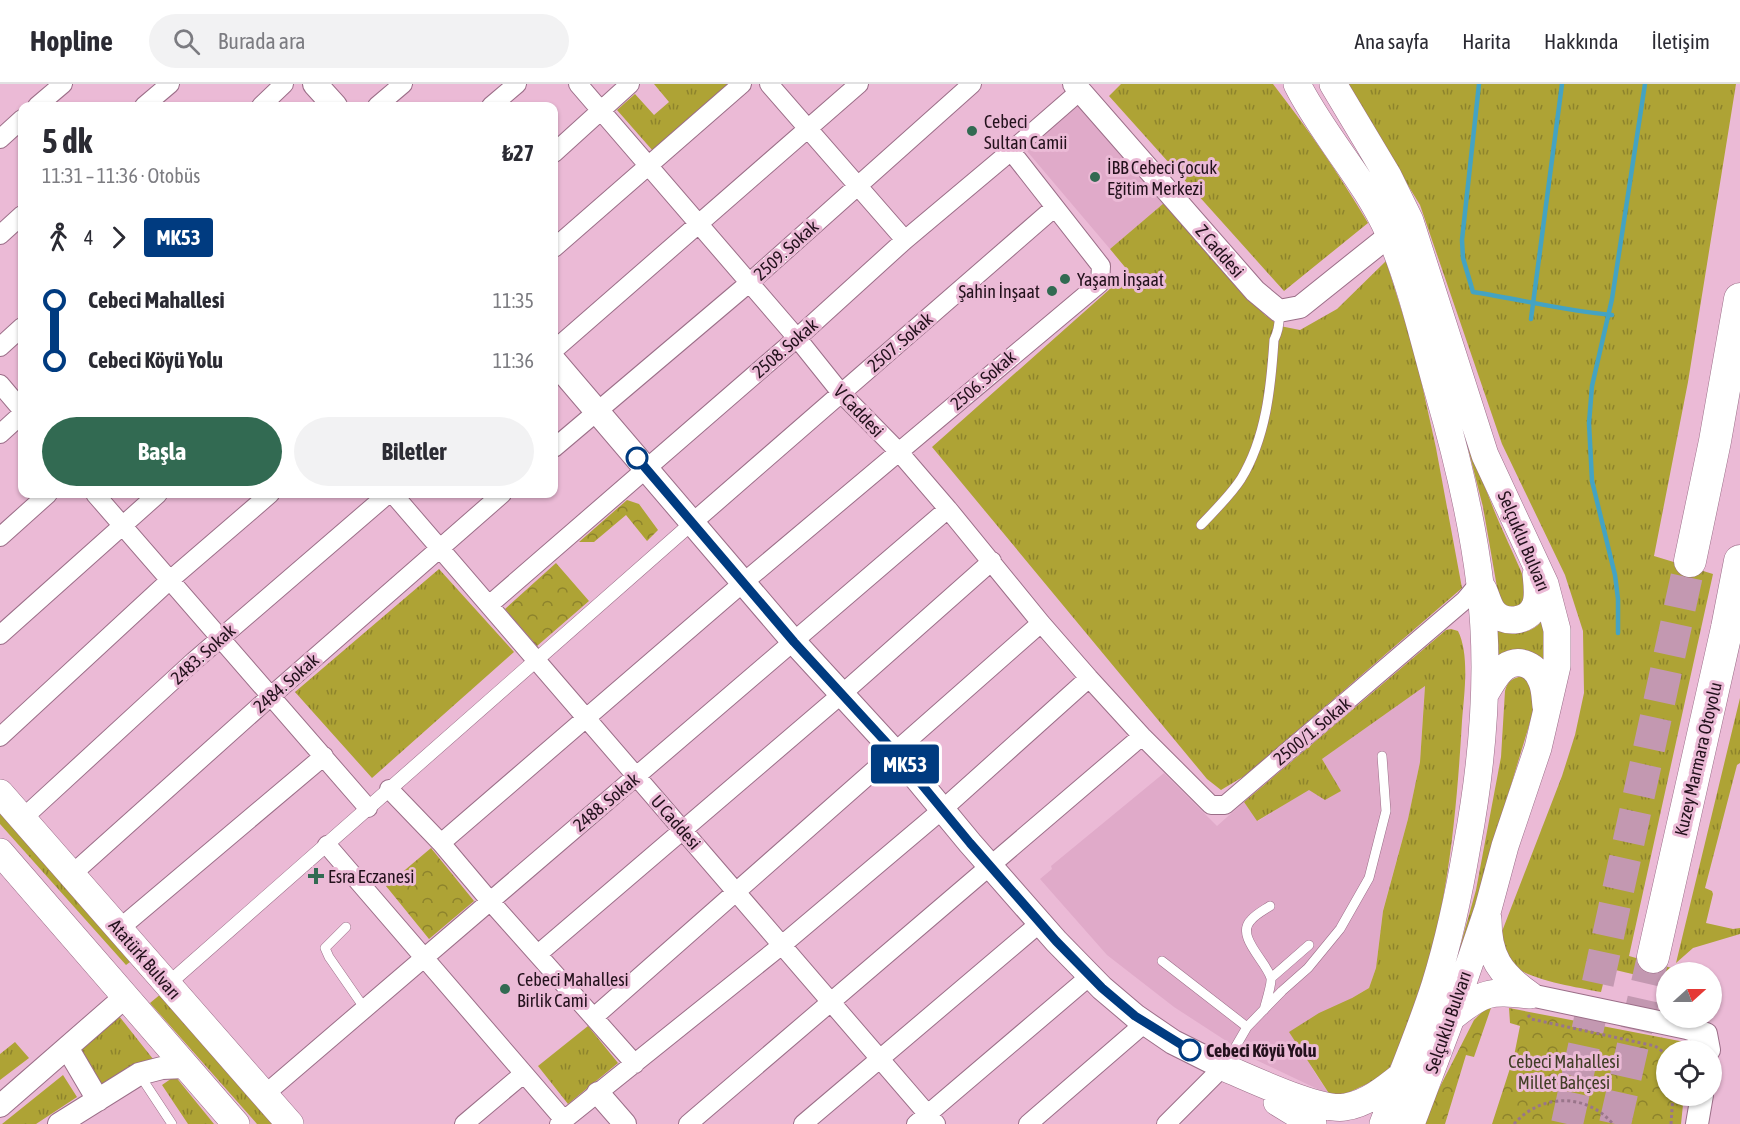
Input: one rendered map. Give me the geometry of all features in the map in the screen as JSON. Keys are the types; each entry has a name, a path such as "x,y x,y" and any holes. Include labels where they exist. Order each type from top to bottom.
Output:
{"highway":[{"path":"1690,561 1715,441 1740,299"},
{"name":"Kuzey Marmara Otoyolu","path":"1653,957 1734,627 1740,561"}],"main road":[{"path":"315,84 331,102"},
{"name":"Selçuklu Bulvarı","path":"1297,84 1307,105 1359,178 1390,235 1414,305 1447,420 1472,531 1480,582 1485,640 1485,694 1480,763 1457,902 1435,986 1383,1124"},
{"name":"Selçuklu Bulvarı","path":"1333,84 1388,176 1410,221 1485,455 1536,562 1545,584 1557,630 1557,666 1547,713 1522,797 1505,846 1488,909 1451,1018 1410,1122"},
{"path":"558,366 794,642 894,751 1040,923 1102,988 1145,1023 1173,1042 1223,1067 1328,1107 1345,1107 1366,1100 1382,1092 1401,1076"},
{"path":"1480,582 1493,612 1500,618 1511,621 1520,620 1529,615 1535,607 1536,562"},
{"path":"1485,694 1505,667 1515,663 1526,663 1534,668 1542,681 1547,713"},
{"name":"Atatürk Bulvarı","path":"0,793 166,986 290,1124"},
{"path":"0,852 236,1124"},
{"path":"1488,909 1488,932 1492,954 1502,972 1530,995"},
{"path":"1451,1018 1476,998 1492,993 1530,995"},
{"path":"1223,1067 1308,1123"}],"street":[{"path":"149,102 170,84"},
{"path":"265,102 284,84"},
{"path":"382,102 403,84"},
{"path":"496,102 517,84"},
{"name":"V Caddesi","path":"578,84 797,338 841,393 899,453 992,561 1041,623 1142,736"},
{"path":"558,149 630,84"},
{"path":"558,245 742,84"},
{"path":"769,84 905,240"},
{"path":"558,346 859,84"},
{"name":"2509. Sokak","path":"596,411 749,283 972,84"},
{"name":"2508. Sokak","path":"489,605 797,338 905,240 1011,152 1077,87"},
{"name":"Z Caddesi","path":"1077,87 1255,291 1279,311"},
{"path":"0,139 18,123"},
{"name":"2506. Sokak","path":"441,843 744,582 1100,283 1101,266 1011,152"},
{"name":"2507. Sokak","path":"692,523 1054,208"},
{"path":"0,235 18,219"},
{"path":"1279,311 1300,307 1390,235"},
{"path":"0,347 18,331"},
{"path":"0,384 18,407"},
{"path":"558,444 596,411"},
{"path":"0,434 18,416"},
{"path":"0,537 44,498"},
{"path":"98,498 368,808"},
{"path":"0,635 153,498"},
{"path":"0,737 171,580 265,498"},
{"name":"2483. Sokak","path":"22,819 221,638 383,498"},
{"name":"U Caddesi","path":"396,498 831,1001 880,1059 927,1121"},
{"name":"2484. Sokak","path":"71,875 497,498"},
{"name":"2488. Sokak","path":"264,1095 948,509"},
{"path":"166,986 692,523"},
{"path":"538,954 843,693 992,561"},
{"name":"2500/1. Sokak","path":"1142,736 1211,805 1225,805 1465,600 1480,582"},
{"path":"594,1017 1041,623"},
{"path":"327,845 561,1122 782,945 943,809 1089,678"},
{"path":"688,1124 1142,736"},
{"path":"119,929 324,756"},
{"path":"389,789 441,843 635,1064"},
{"path":"803,1124 1040,923"},
{"path":"927,1121 1090,976"},
{"path":"1530,995 1687,1028 1706,1034 1707,1040"},
{"path":"0,1106 125,997"},
{"path":"1028,1124 1145,1023"},
{"path":"68,1048 98,1100"},
{"path":"59,1124 139,1074 162,1068 185,1067"},
{"path":"1166,1124 1223,1067"},
{"path":"464,1124 522,1075"},
{"path":"598,1093 625,1124"},
{"path":"1697,1124 1700,1106"}],"lane":[{"path":"1201,525 1240,480 1258,443 1268,398 1274,340 1279,332 1279,311"},
{"path":"1223,1067 1247,1027 1308,968 1334,936 1369,878 1386,811 1382,756"},
{"path":"1270,906 1249,921 1247,927 1250,944 1262,959 1271,978"},
{"path":"346,927 325,948 365,1009"},
{"path":"1264,1010 1271,978 1309,945"},
{"path":"1162,961 1247,1027"},
{"path":"139,1074 172,1124"}],"path":[{"path":"1530,995 1528,1012 1531,1019 1656,1047"},
{"path":"1514,1124 1522,1114 1542,1103 1564,1100 1586,1103 1605,1115 1613,1124"},
{"path":"1671,1124 1672,1106"}],"shaded area":[{"name":"İBB Cebeci Çocuk Eğitim Merkezi","path":"1080,104 1164,203 1110,249 1026,150"},
{"path":"1425,685 1420,762 1408,819 1383,910 1376,968 1369,988 1352,998 1294,1043 1304,1054 1330,1095 1254,1059 1174,1007 1107,955 1040,879 1052,869 1051,866 1164,773 1217,826 1244,802 1258,821 1309,789 1323,763 1322,759"}],"green space":[{"path":"654,84 730,84 653,151 617,110 635,94 654,115 669,102"},
{"path":"1121,84 1273,84 1323,152 1368,223 1284,291 1109,96"},
{"path":"1346,84 1736,84 1688,382 1654,556 1713,574 1629,956 1656,964 1656,980 1607,968 1601,992 1563,985 1534,976 1512,965 1505,954 1501,934 1562,776 1575,735 1584,693 1583,631 1565,575 1502,444 1420,205"},
{"path":"1164,203 1265,315 1280,326 1300,330 1337,309 1386,261 1415,353 1436,448 1462,588 1246,775 1221,790 1207,779 932,447 1129,272 1110,249"},
{"path":"1458,409 1488,494 1531,598 1508,612 1498,593 1483,507"},
{"path":"627,500 639,504 658,530 647,541 626,515 594,542 579,542"},
{"path":"556,563 589,601 537,646 505,609"},
{"path":"439,569 514,652 372,778 295,692"},
{"path":"1545,617 1549,666 1495,666 1495,626 1509,631 1528,631"},
{"path":"1446,630 1458,631 1462,641 1465,687 1450,857 1433,947 1421,991 1386,1075 1341,1096 1330,1095 1289,1032 1319,1013 1369,988 1376,968 1383,911 1408,819 1420,762 1425,686 1322,759 1341,791 1325,800 1309,790 1257,821 1244,802"},
{"path":"1523,676 1529,678 1537,699 1461,951 1460,947 1476,890 1501,757 1505,691 1511,680"},
{"path":"1740,698 1740,763 1737,765 1705,888 1713,894 1706,923 1733,929 1740,928 1740,934 1693,948 1676,962"},
{"path":"0,803 150,970 142,976 130,962 126,965 0,824"},
{"path":"431,848 474,901 429,939 386,886"},
{"path":"162,993 277,1124 257,1124 150,1003"},
{"path":"1491,1008 1474,1057 1466,1055 1445,1124 1421,1124 1474,1020 1484,1010"},
{"name":"Cebeci Mahallesi Millet Bahçesi","path":"1509,1008 1674,1040 1656,1040 1656,1106 1683,1106 1681,1124 1492,1124 1514,1056 1520,1026 1510,1023"},
{"path":"119,1016 153,1059 102,1085 80,1051"},
{"path":"588,1026 618,1063 568,1104 538,1066"},
{"path":"15,1042 29,1058 0,1080 0,1054"},
{"path":"63,1075 77,1097 36,1124 2,1124"},
{"path":"175,1076 214,1124 188,1124 162,1085"}],"waterway":[{"path":"1479,84 1462,240 1463,258 1473,292 1612,315"},
{"path":"1531,319 1562,84"},
{"path":"1618,633 1615,575 1592,481 1589,423 1592,386 1612,299 1645,84"}],"tunnel":[{"path":"1567,1124 1690,561"},
{"path":"1615,1124 1653,957"}],"bus line":[{"name":"MK53","path":"637,458 794,642 894,751 970,843 992,865 1056,941 1102,988 1135,1016 1173,1042 1190,1050"}],"place":[{"name":"Cebeci Sultan Camii","path":"972,131"},
{"name":"İBB Cebeci Çocuk Eğitim Merkezi","path":"1095,177"},
{"name":"Yaşam İnşaat","path":"1065,279"},
{"name":"Şahin İnşaat","path":"1052,291"},
{"name":"Esra Eczanesi","path":"316,876"},
{"name":"Cebeci Mahallesi Birlik Cami","path":"505,989"},
{"name":"Cebeci Köyü Yolu","path":"1190,1050"}]}
